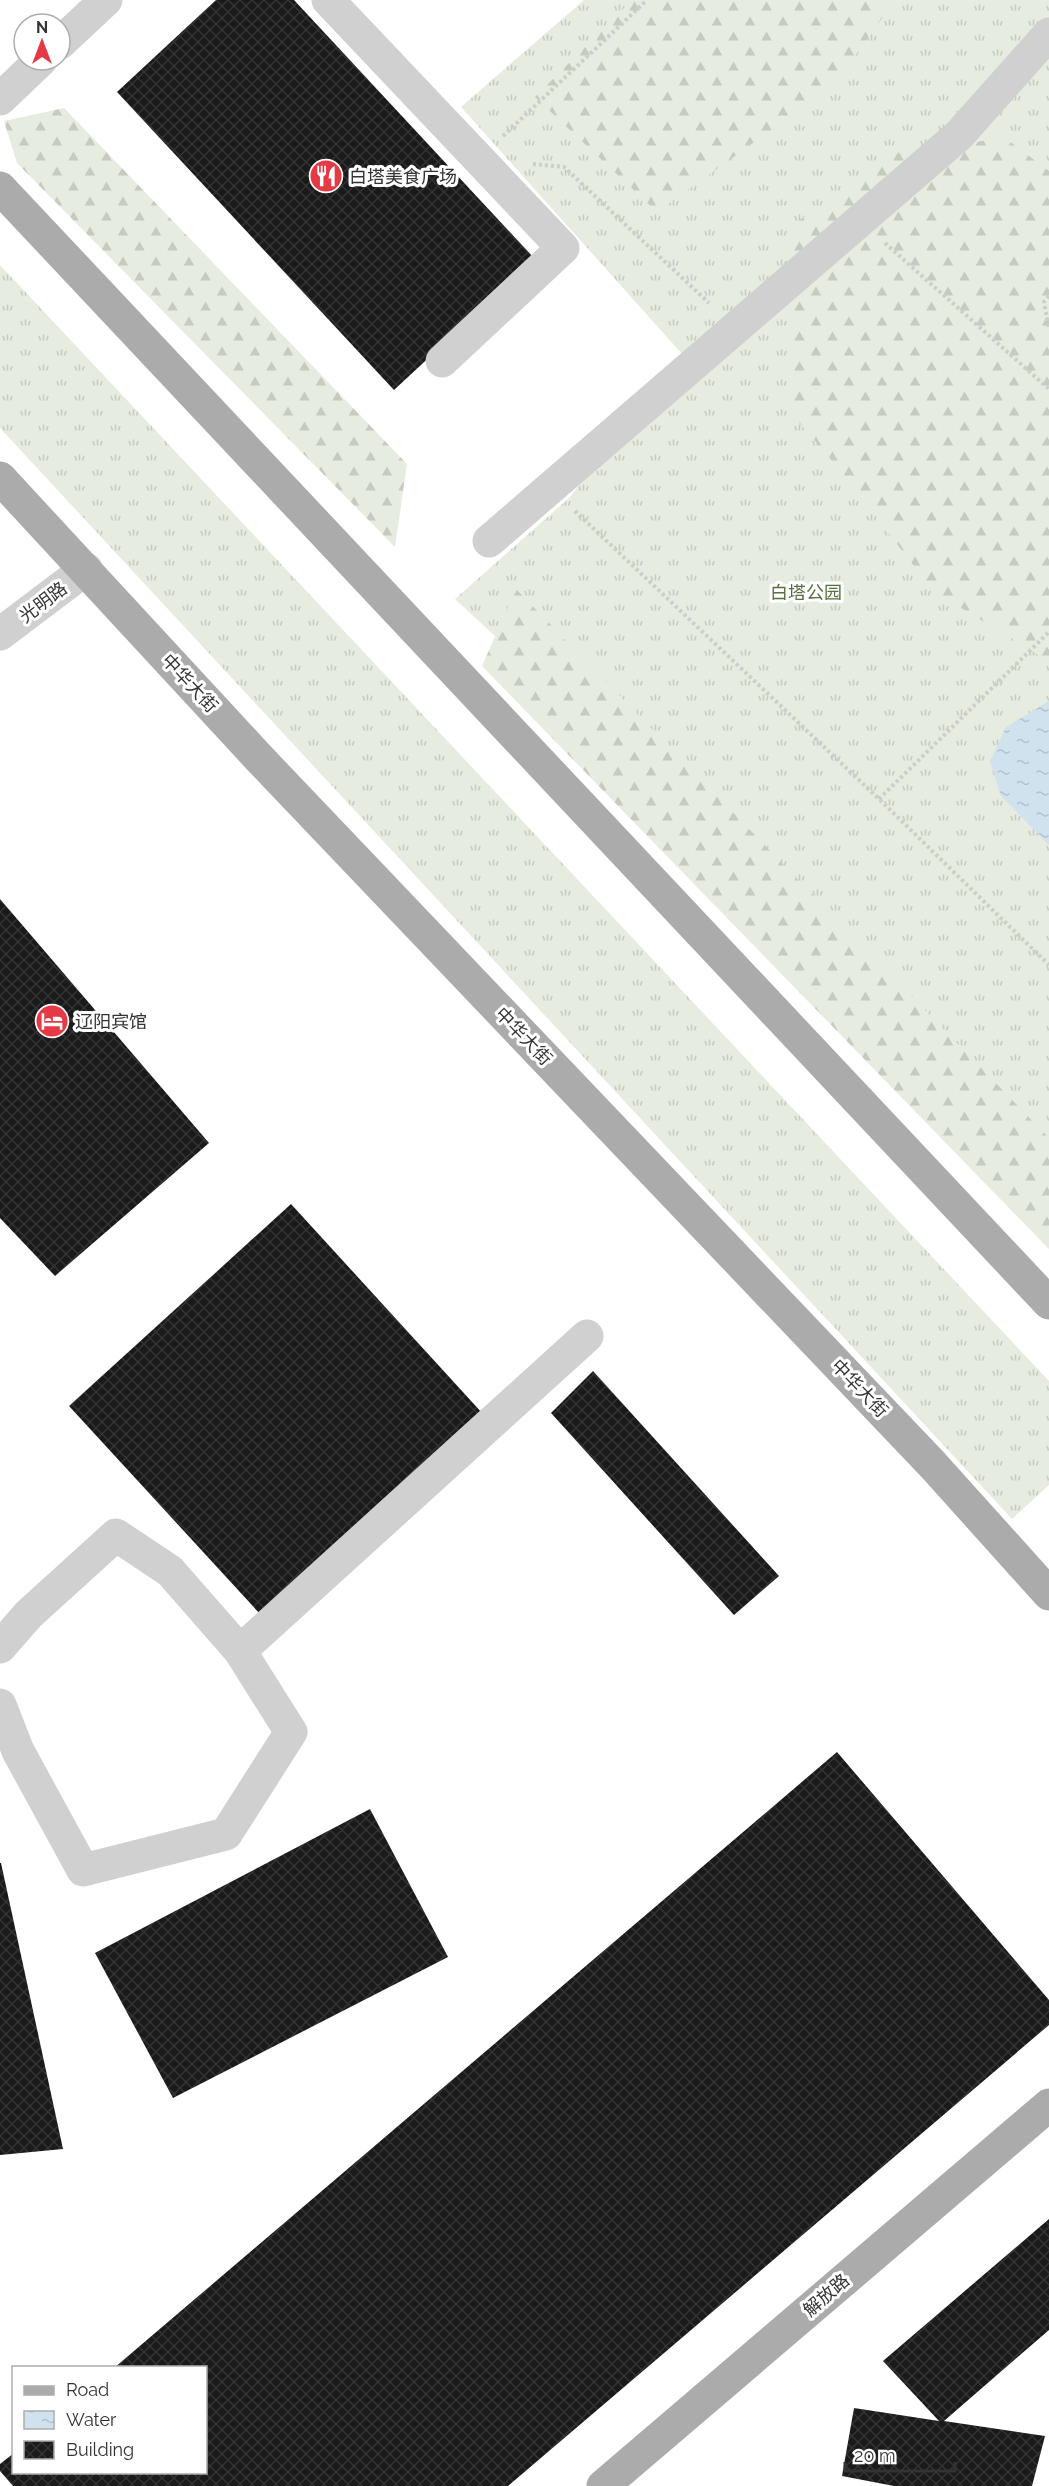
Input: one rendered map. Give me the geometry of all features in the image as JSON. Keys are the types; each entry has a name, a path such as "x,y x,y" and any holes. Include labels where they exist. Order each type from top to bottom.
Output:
{"main road":[{"path":"0,188 1049,1303"},
{"name":"中华大街","path":"0,478 258,757 933,1465 1049,1594"},
{"path":"987,1526 1049,1567"},
{"name":"解放路","path":"603,2486 1049,2105"}],"street":[{"path":"72,32 105,0"},
{"path":"328,0 563,248 442,361"},
{"path":"489,541 959,135 1049,34"},
{"path":"0,99 28,72"},
{"name":"光明路","path":"0,634 86,570"},
{"path":"240,1651 587,1336"},
{"path":"0,1647 29,1614 116,1534 170,1571 240,1651 291,1732 226,1834 84,1870 18,1751 0,1706"}],"path":[{"path":"479,160 647,0"},
{"path":"532,164 564,167 736,328"},
{"path":"860,221 1049,389"},
{"path":"1049,296 1044,302 1049,329"},
{"path":"551,488 1049,965"},
{"path":"879,800 1049,632"}],"green space":[{"name":"白塔公园","path":"584,0 1049,0 1049,1148 455,599 569,498 683,355 461,107"},
{"path":"632,0 895,0 835,84 657,212 535,97"},
{"path":"64,108 407,464 395,547 17,163 4,121"},
{"path":"1005,138 1049,171 1049,661 933,591 842,472 788,410 791,226 895,153"},
{"path":"0,265 1049,1381 1049,1485 1012,1519 0,428"},
{"path":"516,589 1049,1138 1049,1249 482,666"}],"water":[{"path":"1049,701 1049,845 1001,796 990,761 1006,727"}],"building":[{"name":"白塔美食广场","path":"216,0 294,0 535,259 394,390 117,92"},
{"name":"辽阳宾馆","path":"0,899 209,1143 55,1276 0,1218"},
{"path":"291,1204 483,1414 261,1615 69,1406"},
{"path":"593,1371 779,1576 734,1615 551,1413"},
{"path":"837,1752 1049,2000 1049,2025 508,2486 13,2486 0,2471 0,2464 12,2455 12,2474 207,2474 207,2366 116,2366"},
{"path":"370,1809 448,1957 173,2098 95,1953"},
{"path":"1,1863 63,2149 0,2155"},
{"path":"1049,2219 1049,2330 944,2421 1045,2436 1032,2486 894,2486 842,2476 854,2408 939,2421 883,2361"}],"place":[{"name":"白塔美食广场","path":"326,176"},
{"name":"辽阳宾馆","path":"52,1021"}]}
